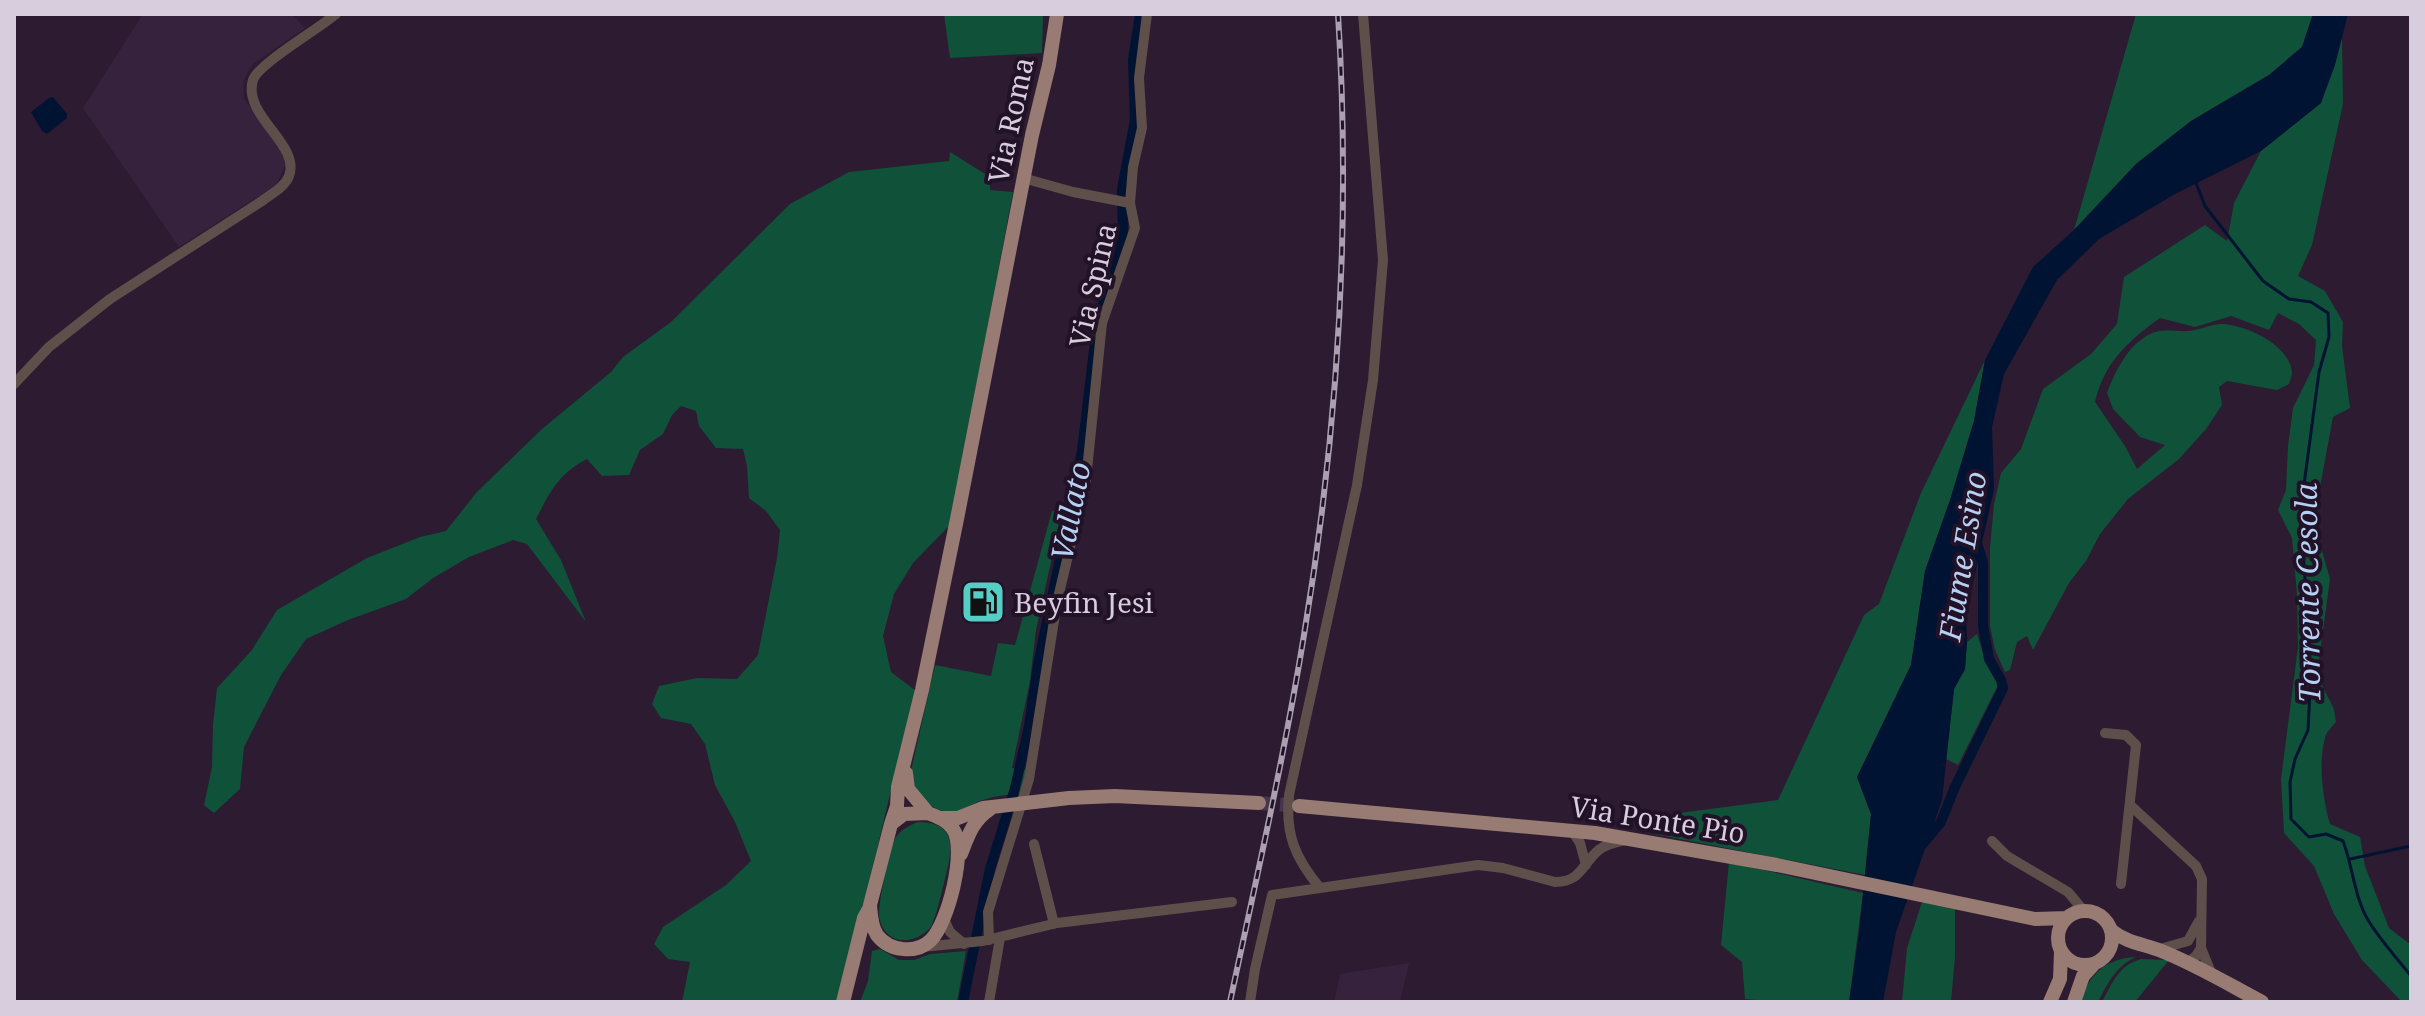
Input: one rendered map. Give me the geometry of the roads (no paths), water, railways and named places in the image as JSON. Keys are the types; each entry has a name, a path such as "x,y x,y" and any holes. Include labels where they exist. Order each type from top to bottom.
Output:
{"main road":[{"name":"Via Roma","path":"891,824 945,581 1057,14"},
{"path":"905,760 908,789 928,813"},
{"path":"843,1002 891,824 904,814 928,813 943,818 958,818 972,811 1020,802 1115,796 1259,803"},
{"path":"870,905 874,929 882,940 905,950 922,947 938,932 944,919 960,858 973,825 980,816 997,806"},
{"name":"Via Ponte Pio","path":"1299,806 1571,829 1777,865 2047,920 2075,914"},
{"path":"943,818 954,830 960,858"},
{"name":"Via Ponte Pio","path":"2004,912 2043,931 2075,963 2098,962"},
{"path":"2050,1002 2060,979 2060,927 2075,914 2101,916 2112,931 2127,941 2157,949 2262,1002"},
{"path":"2074,1002 2083,976 2112,943 2112,931"},
{"path":"848,984 867,946 882,940"},
{"path":"2098,962 2123,952 2157,949"}],"street":[{"path":"14,384 49,347 110,299 284,185 291,165 288,155 256,108 252,93 253,78 265,65 336,14"},
{"name":"Via Spina","path":"989,1002 988,912 1029,779 1057,602 1086,480 1102,323 1135,228 1125,202 1142,128 1139,78 1147,14"},
{"path":"1320,888 1304,868 1290,840 1287,813 1357,485 1373,380 1383,260 1363,14"},
{"path":"1023,178 1125,202"},
{"path":"2105,733 2126,735 2136,745 2121,884"},
{"path":"2130,805 2196,866 2202,879 2201,948 2212,975"},
{"path":"1571,829 1580,843 1586,865"},
{"path":"1586,865 1585,848 1595,833"},
{"path":"1595,833 1598,850"},
{"path":"1250,1002 1272,895 1478,865 1563,882 1572,880 1598,850 1631,840"},
{"path":"1992,841 2007,856 2068,892 2075,914"},
{"path":"1034,844 1054,924"},
{"path":"922,947 990,940 1054,924 1232,902"},
{"path":"2157,949 2188,941 2196,930 2202,912"},
{"path":"944,919 950,932 966,943"},
{"path":"2187,963 2201,948"}],"water":[{"name":"Fiume Esino","path":"2313,14 2348,14 2321,103 2261,151 2175,194 2099,239 2057,280 2004,374 1992,427 1994,489 1966,614 1965,669 1954,689 1942,800 1896,932 1883,1002 1849,1002 1871,814 1857,777 1911,665 1925,571 1974,421 1985,360 2033,267 2074,230 2136,164 2191,121 2269,75 2302,47"},
{"path":"53,97 67,118 47,134 31,112"}],"waterway":[{"name":"Vallato","path":"1100,314 1123,231 1122,189 1135,120 1133,60 1140,14"},
{"name":"Torrente Cesola","path":"2196,183 2205,206 2263,281 2289,299 2311,302 2328,313 2329,337 2319,372 2300,515 2310,690 2308,730 2295,759 2290,782 2291,819 2309,837 2326,834 2343,841 2363,911 2411,976"},
{"name":"Vallato","path":"963,1002 990,869 1015,788 1029,726 1038,665 1082,451 1095,342"},
{"name":"Fiume Esino","path":"1921,846 1941,822 2003,688 1989,659 1983,626 1983,563 1976,540"},
{"path":"2350,859 2411,846"}],"tunnel":[{"path":"1259,803 1299,806"}],"railway":[{"path":"1230,1002 1296,681 1325,481 1339,325 1342,247 1342,91 1338,14"}],"place":[{"name":"Beyfin Jesi","path":"983,602"}]}
